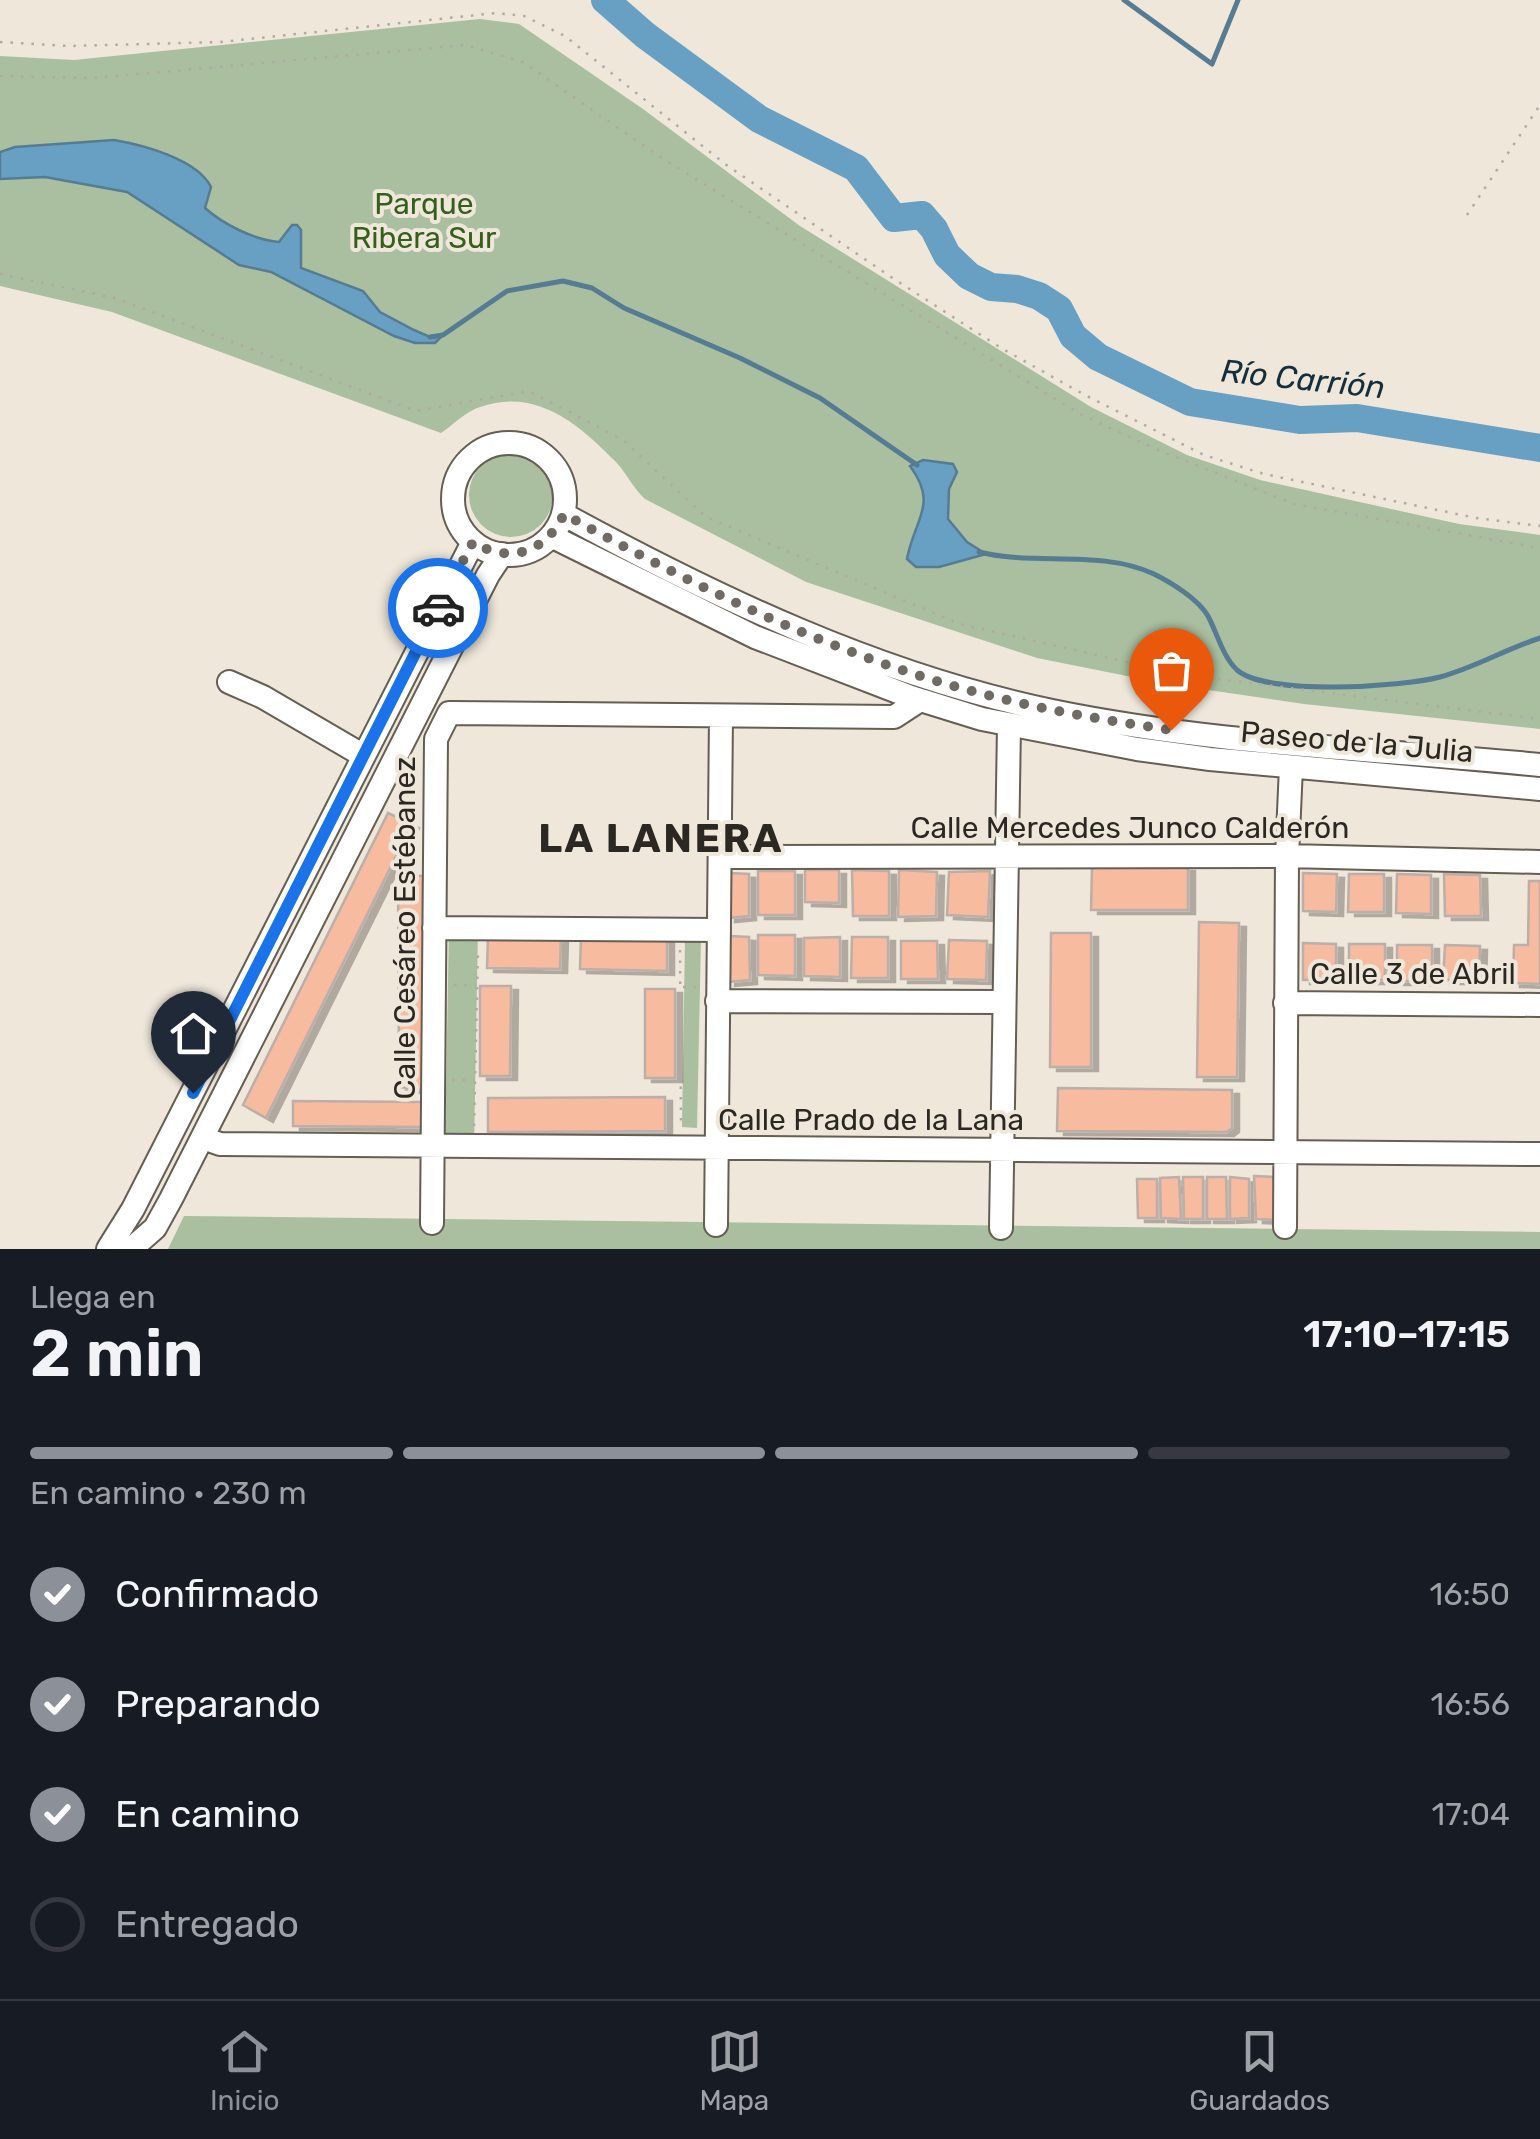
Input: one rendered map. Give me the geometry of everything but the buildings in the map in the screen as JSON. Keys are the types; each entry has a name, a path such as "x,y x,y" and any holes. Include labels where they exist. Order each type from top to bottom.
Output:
{"street":[{"path":"499,443 518,443 537,450 556,467 564,485 564,514 551,536 528,552 502,554 473,542 458,520 454,489 467,461 499,443"},
{"name":"Paseo de la Julia","path":"564,514 684,577 797,628 870,658 987,696 1054,711 1236,738 1540,765"},
{"name":"Paseo de la Julia","path":"551,536 754,637 920,700 1009,725 1138,749 1290,767 1540,788"},
{"path":"108,1249 159,1160 473,542"},
{"path":"131,1249 155,1228 204,1138 502,554"},
{"path":"229,682 264,697 364,756"},
{"path":"716,1225 718,1149 710,994 719,930 721,716 894,716 920,700"},
{"name":"Calle Cesáreo Estébanez","path":"432,1223 436,739 449,713 721,716"},
{"path":"1001,1228 1009,725"},
{"path":"1285,1227 1286,856 1290,767"},
{"name":"Calle Mercedes Junco Calderón","path":"720,857 1286,856 1540,862"},
{"path":"434,928 719,930"},
{"path":"710,994 1004,1002"},
{"name":"Calle 3 de Abril","path":"1285,1003 1540,1005"},
{"name":"Calle Prado de la Lana","path":"204,1138 220,1144 1540,1154"}],"path":[{"path":"0,42 69,46 221,42 496,13 524,16 565,36 725,164 891,277 1001,348 1150,429 1204,455 1264,474 1476,518 1540,526"},
{"path":"0,76 92,78 466,44 524,62 660,157 1096,421 1294,504 1540,548"},
{"path":"1467,215 1540,105"},
{"path":"0,274 115,298 416,411 530,390 623,440 706,517 960,624 1184,675 1540,718"},
{"path":"474,1147 478,928"},
{"path":"680,929 681,1148"},
{"path":"448,985 477,985"},
{"path":"681,987 710,994"},
{"path":"446,1080 475,1080"},
{"path":"681,1082 692,1082"}],"green space":[{"name":"Parque Ribera Sur","path":"480,19 519,24 643,109 800,226 1091,407 1187,455 1260,480 1459,524 1540,535 1540,729 1304,704 1167,684 1037,658 806,582 645,499 616,462 587,435 538,406 500,402 480,407 441,433 112,312 0,286 0,56 74,60"},
{"path":"511,453 527,456 541,465 550,479 550,511 541,525 527,534 511,537 495,534 481,525 472,511 469,495 472,479 481,465 495,456"},
{"path":"449,928 478,928 474,1147 445,1147"},
{"path":"685,939 701,939 697,1128 682,1127"},
{"path":"184,1216 1540,1232 1540,1249 168,1249"}],"water":[{"path":"114,140 154,150 194,169 211,187 205,208 239,230 279,242 292,225 297,225 301,230 301,268 363,291 380,312 414,330 430,337 443,335 435,343 415,343 394,336 271,272 239,265 127,192 45,177 0,179 0,152 15,147"},
{"path":"923,460 953,464 957,472 949,489 948,519 967,542 986,554 939,567 916,567 907,559 924,502 923,491 910,466"}],"waterway":[{"name":"Río Carrión","path":"605,0 645,35 759,119 856,168 894,218 922,215 947,255 969,276 991,287 1039,296 1059,309 1073,336 1098,357 1190,402 1300,420 1357,418 1540,448"},
{"path":"1124,0 1212,64 1238,0"},
{"path":"430,337 443,335 507,291 563,281 592,288 624,308 820,398 917,465"},
{"path":"979,552 1112,562 1154,574 1204,610 1237,670 1276,683 1336,687 1422,681 1453,673 1540,638"}],"way so far":[{"path":"438,608 473,542 502,554 528,552 551,536 564,514 684,577 797,628 926,678 1021,704 1171,730"}],"district":[{"name":"LA LANERA","path":"661,838"}],"route":[{"path":"193,1093 438,608"}]}
